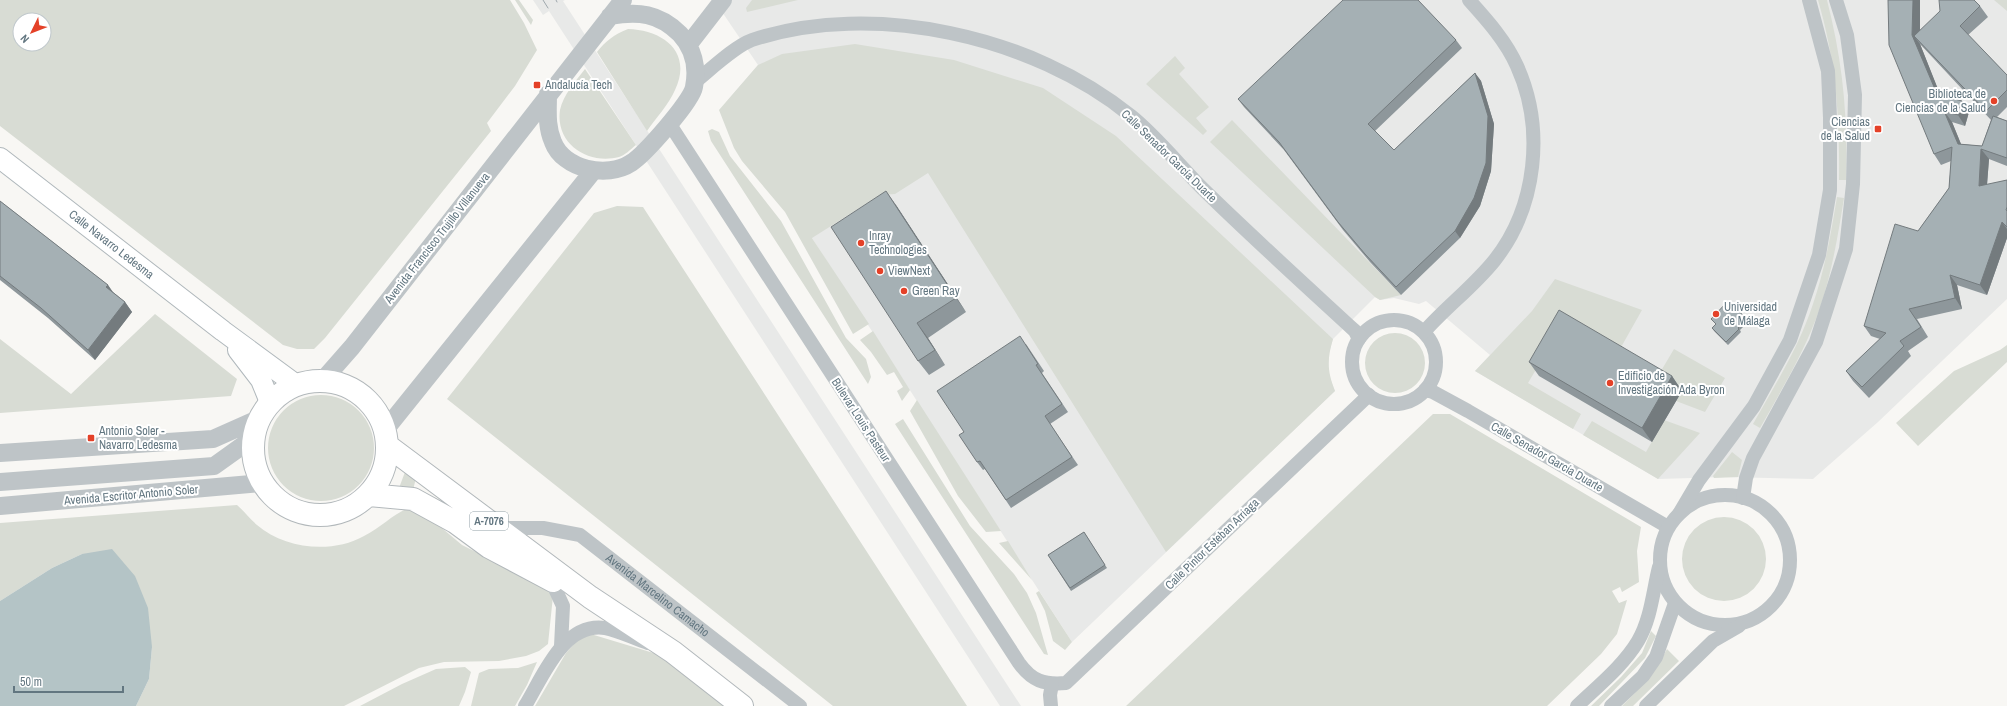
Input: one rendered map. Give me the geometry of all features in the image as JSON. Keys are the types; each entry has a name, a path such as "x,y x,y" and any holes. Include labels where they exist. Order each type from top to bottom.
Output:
{"main road":[{"name":"Calle Navarro Ledesma","path":"0,158 223,331 295,384"},
{"name":"Calle Navarro Ledesma","path":"223,331 261,380 260,420"},
{"name":"A-7076","path":"260,420 281,392 295,384 323,380 344,384 362,395 376,410 386,438 499,528 590,597 673,652 742,706"},
{"path":"260,420 254,462 262,484 276,499 293,510 313,516 334,514 353,508 369,495 380,480 386,464 386,438"},
{"name":"A-7076","path":"369,495 413,499 455,522 489,547 551,580 590,597"}],"street":[{"path":"610,16 623,0"},
{"path":"689,44 723,0"},
{"path":"1424,332 1494,261 1507,242 1521,210 1531,179 1533,132 1529,100 1517,66 1502,41 1469,0"},
{"path":"1577,706 1627,658 1639,640 1648,615 1660,562 1661,547 1668,527 1679,514 1699,480 1754,406 1790,340 1819,255 1830,190 1830,118 1828,71 1809,0"},
{"path":"1743,498 1746,478 1753,458 1816,342 1846,249 1853,184 1855,95 1848,35 1836,0"},
{"path":"548,94 548,125 553,143 569,161 594,170 616,170 631,163 669,124 694,88 694,56 689,44 669,24 649,16 630,13 610,16"},
{"name":"Avenida Francisco Trujillo Villanueva","path":"323,380 352,347 610,16"},
{"name":"Calle Senador García Duarte","path":"695,82 750,40 797,28 843,22 883,22 940,29 977,37 1014,49 1080,82 1132,116 1202,188 1355,331 1359,339"},
{"name":"Bulevar Louis Pasteur","path":"669,124 1019,663 1026,673 1040,682 1052,684"},
{"path":"386,438 594,170"},
{"path":"1391,320 1404,321 1416,326 1424,332 1432,345 1436,356 1432,380 1425,390 1415,398 1404,402 1391,404 1379,401 1369,395 1360,386 1354,375 1352,363 1354,350 1359,339 1367,329 1378,323 1391,320"},
{"name":"Calle Senador García Duarte","path":"1425,390 1433,392 1468,411 1668,527"},
{"name":"Calle Pintor Esteban Arriaga","path":"1052,684 1066,683 1076,674 1369,395"},
{"path":"0,453 213,438 260,420"},
{"name":"Avenida Escritor Antonio Soler","path":"0,482 214,466 260,420"},
{"name":"Avenida Escritor Antonio Soler","path":"0,506 262,484"},
{"path":"1646,706 1713,641 1743,623 1762,614 1778,598 1788,579 1790,558 1785,536 1774,517 1757,504 1743,498 1729,495 1716,496 1696,501 1679,514"},
{"name":"Avenida Marcelino Camacho","path":"499,528 543,528 580,535 800,706"},
{"path":"1660,562 1662,577 1675,602 1689,615 1706,623 1724,626 1743,623"},
{"path":"551,580 563,606 561,646"},
{"path":"1611,706 1643,676 1656,657 1675,602"},
{"path":"525,706 561,646 574,635 590,627 606,628 673,652"},
{"path":"1051,706 1050,695 1052,684"}],"shaded area":[{"path":"0,0 510,0 524,23 537,50 515,86 487,123 491,131 325,338 314,349 297,349 283,345 0,126"},
{"path":"515,0 519,0 533,20 531,25"},
{"path":"533,0 565,0 563,1 1021,706 1000,706 549,11 543,15"},
{"name":"Universidad de Málaga","path":"714,0 2007,0 2007,299 1878,422 1813,479 1725,477 1658,479 1475,371 1490,355 1426,301 1419,304 1394,298 1380,300 1375,297 1333,339 1329,353 1328,373 1335,391 1072,642 812,238 728,100 758,65"},
{"path":"752,0 798,0 747,12 746,8"},
{"path":"1818,0 1827,0 1841,68 1846,134 1846,180 1839,180 1839,134 1836,89 1829,45"},
{"path":"1994,0 2007,0 2007,11"},
{"path":"628,29 641,30 663,39 677,54 680,65 680,77 675,90 666,106 647,131 597,52 610,39"},
{"path":"855,44 954,60 1043,88 1116,136 1333,339 1329,359 1329,371 1335,391 1166,552 928,173 895,194 880,195 812,238 869,324 853,334 785,212 742,161 734,148 719,110 758,65 782,54"},
{"path":"1175,56 1185,68 1179,74 1209,107 1196,118 1207,131 1203,135 1146,84"},
{"path":"585,69 636,145 619,157 607,159 585,155 568,142 563,133 560,122 560,110 562,104 570,88"},
{"path":"1232,120 1401,295 1380,300 1375,297 1210,142"},
{"path":"712,129 719,132 730,156 781,221 846,338 866,359 871,377 868,384 711,141 708,131"},
{"path":"1837,197 1844,198 1837,240 1820,308 1800,355 1760,428 1753,424 1794,351 1813,304 1824,264"},
{"path":"617,206 643,207 967,706 833,706 447,399 594,213"},
{"path":"1555,279 1642,310 1620,349 1566,319 1528,383 1581,414 1573,429 1475,371 1532,311"},
{"path":"155,314 237,379 231,396 0,413 0,339 71,394"},
{"path":"873,331 910,390 902,401 897,391 903,387 894,372 887,375 871,352 860,340"},
{"path":"1389,333 1401,333 1412,338 1420,346 1425,357 1423,375 1412,388 1401,393 1389,393 1378,388 1370,380 1365,369 1365,357 1370,346 1378,338"},
{"path":"2007,345 2007,362 1918,446 1896,423 1954,371 2000,350"},
{"path":"1674,349 1725,378 1705,412 1676,401 1682,391 1658,376"},
{"path":"321,395 341,399 359,410 370,428 374,448 370,468 359,486 341,497 321,501 301,497 283,486 272,468 268,448 272,428 283,410 301,399"},
{"path":"917,400 1001,531 986,532 958,496 910,411"},
{"path":"1433,414 1450,414 1641,527 1637,551 1639,582 1622,592 1620,587 1612,591 1619,603 1627,600 1617,634 1601,654 1547,706 1126,706"},
{"path":"903,419 970,526 1014,574 1027,593 1036,613 1048,655 1044,654 895,424"},
{"path":"1664,420 1700,433 1658,479 1583,435 1592,421 1646,452"},
{"path":"1732,452 1742,460 1738,477 1714,478 1713,476"},
{"path":"405,472 416,478 413,490 399,488"},
{"path":"237,505 257,525 268,533 295,544 323,547 351,542 370,533 408,508 424,513 462,545 546,587 553,596 548,644 539,651 526,656 499,661 444,662 419,668 344,706 136,706 149,679 152,647 82,554 52,568 0,601 0,523"},
{"path":"1716,517 1732,517 1748,524 1759,535 1766,551 1766,567 1763,575 1754,589 1748,594 1732,601 1716,601 1700,594 1689,583 1682,567 1682,551 1689,535 1700,524"},
{"path":"1008,541 1032,580 999,543"},
{"path":"112,549 135,576 148,608 152,647 149,679 136,706 0,706 0,601 52,568 82,554"},
{"path":"1039,591 1072,642 1065,650 1053,641 1045,611 1036,593"},
{"path":"1651,631 1656,636 1645,658 1599,706 1591,706 1621,677 1642,653"},
{"path":"582,635 594,635 670,658 732,706 535,706 566,653"},
{"path":"1667,649 1679,661 1633,706 1622,706 1647,679"},
{"path":"537,662 527,685 515,706 471,706 479,673 489,669 518,668"},
{"path":"465,667 471,672 459,706 360,706 402,684 436,669"}],"building":[{"path":"1343,0 1418,0 1456,40 1368,124 1394,150 1475,73 1488,116 1486,163 1474,198 1455,231 1396,287 1338,222 1279,142 1238,99"},
{"path":"1888,0 1913,0 1912,35 1937,94 1962,101 1958,115 1944,111 1958,144 1982,146 1993,116 2007,121 2007,158 1981,149 1979,186 2007,180 2007,227 2002,222 1980,285 1950,275 1955,298 1909,309 1921,327 1900,341 1904,346 1862,387 1846,371 1886,333 1864,326 1895,224 1918,231 1949,188 1952,147 1934,154 1889,45"},
{"path":"1939,0 1974,0 1980,6 1960,26 2007,75 2007,90 1986,111 1914,36 1940,11"},
{"name":"Green Ray","path":"886,191 956,298 917,323 935,350 918,361 831,227"},
{"path":"0,201 108,285 106,287 125,302 88,350 41,308 0,276"},
{"path":"1728,301 1747,319 1726,342 1712,328 1716,324 1711,319"},
{"name":"Edificio de Investigación Ada Byron","path":"1559,310 1672,376 1642,428 1529,362"},
{"path":"1020,336 1038,364 1036,365 1062,404 1045,416 1072,457 1006,500 980,461 977,462 959,435 964,432 937,391"},
{"path":"1084,532 1105,565 1070,588 1048,555"}],"tram line":[{"path":"543,0 548,8"}],"place":[{"name":"Andalucía Tech","path":"537,85"},
{"name":"Biblioteca de Ciencias de la Salud","path":"1994,101"},
{"name":"Ciencias de la Salud","path":"1878,129"},
{"name":"Inray Technologies","path":"861,243"},
{"name":"ViewNext","path":"880,271"},
{"name":"Green Ray","path":"904,291"},
{"name":"Universidad de Málaga","path":"1716,314"},
{"name":"Edificio de Investigación Ada Byron","path":"1610,383"},
{"name":"Antonio Soler - Navarro Ledesma","path":"91,438"}]}
